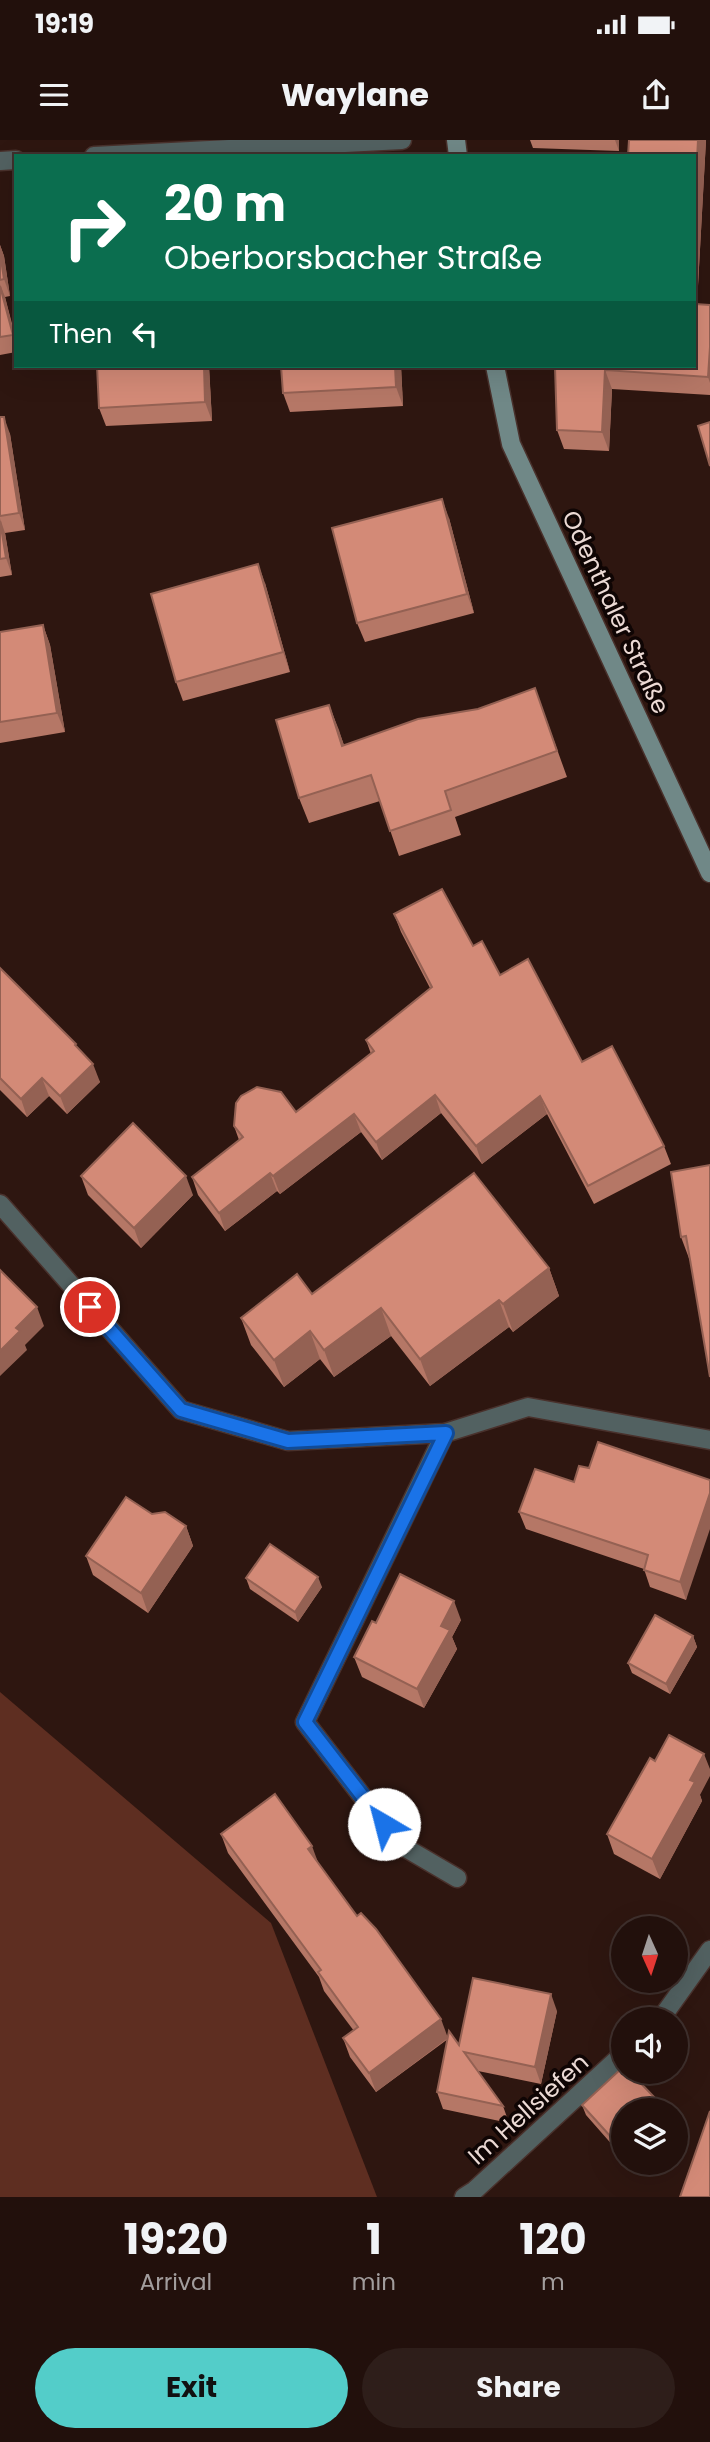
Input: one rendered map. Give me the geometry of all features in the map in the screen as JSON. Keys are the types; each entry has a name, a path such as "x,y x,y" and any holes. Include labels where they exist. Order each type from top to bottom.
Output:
{"main road":[{"name":"Odenthaler Straße","path":"495,368 511,444 710,873"}],"street":[{"path":"132,154 402,140"},
{"path":"0,1204 181,1410 288,1441 446,1433 528,1406 710,1440"},
{"path":"446,1433 305,1722 399,1844 457,1878"},
{"path":"669,2007 710,1950"},
{"name":"Im Hellsiefen","path":"464,2197 485,2181 611,2065"}],"shaded area":[{"path":"0,1692 271,1923 377,2197 0,2197"}],"building":[{"path":"629,140 698,140 696,179 696,154 628,154"},
{"path":"0,253 4,279 0,280"},
{"path":"0,286 13,335 0,337"},
{"path":"696,304 710,305 708,377 605,370 602,432 557,430 555,368 696,368"},
{"path":"97,368 204,368 205,402 99,408"},
{"path":"281,368 395,368 396,387 283,393"},
{"path":"0,417 4,417 19,513 0,516"},
{"path":"710,422 710,466 698,426"},
{"path":"442,499 467,594 357,623 332,528"},
{"path":"0,521 6,558 0,559"},
{"path":"258,564 283,652 176,682 151,594"},
{"path":"43,625 57,713 0,722 0,632"},
{"path":"535,688 557,751 445,791 451,810 390,831 371,775 299,798 276,720 329,705 342,746 418,719 478,709"},
{"path":"442,889 473,946 482,941 500,975 528,959 582,1062 612,1046 664,1146 588,1186 540,1096 476,1146 435,1095 376,1142 354,1114 219,1213 192,1177 243,1137 234,1126 236,1103 241,1096 257,1087 281,1092 296,1112 374,1051 366,1040 432,987 394,914"},
{"path":"0,968 93,1064 60,1096 42,1078 21,1099 0,1078"},
{"path":"133,1123 186,1176 134,1228 81,1176"},
{"path":"710,1165 710,1377 686,1236 681,1237 671,1172"},
{"path":"474,1173 549,1268 503,1304 499,1300 420,1359 381,1308 324,1350 310,1331 274,1360 241,1318 297,1274 312,1294"},
{"path":"0,1270 37,1307 16,1328 20,1331 0,1351"},
{"path":"598,1442 710,1480 710,1493 680,1582 644,1570 648,1555 519,1512 535,1469 574,1482 579,1466 589,1468"},
{"path":"126,1497 152,1514 165,1512 186,1526 141,1593 86,1556"},
{"path":"270,1544 318,1577 295,1612 246,1578"},
{"path":"400,1574 454,1601 441,1626 450,1630 417,1689 354,1657 372,1621 376,1623"},
{"path":"655,1615 693,1636 666,1684 628,1663"},
{"path":"669,1735 704,1754 690,1780 695,1782 652,1859 607,1834 650,1758 655,1761"},
{"path":"275,1794 312,1846 308,1849 357,1916 361,1913 376,1929 441,2019 369,2073 343,2038 358,2027 318,1972 321,1970 221,1834"},
{"path":"473,1978 551,1994 535,2067 464,2052 503,2106 437,2092 449,2031 459,2045"},
{"path":"611,2078 611,2084 642,2084 654,2097 611,2098 611,2137 582,2105"},
{"path":"710,2111 710,2197 680,2197"}],"route":[{"path":"90,1307 181,1410 288,1441 446,1433 305,1722 384,1824"}]}
